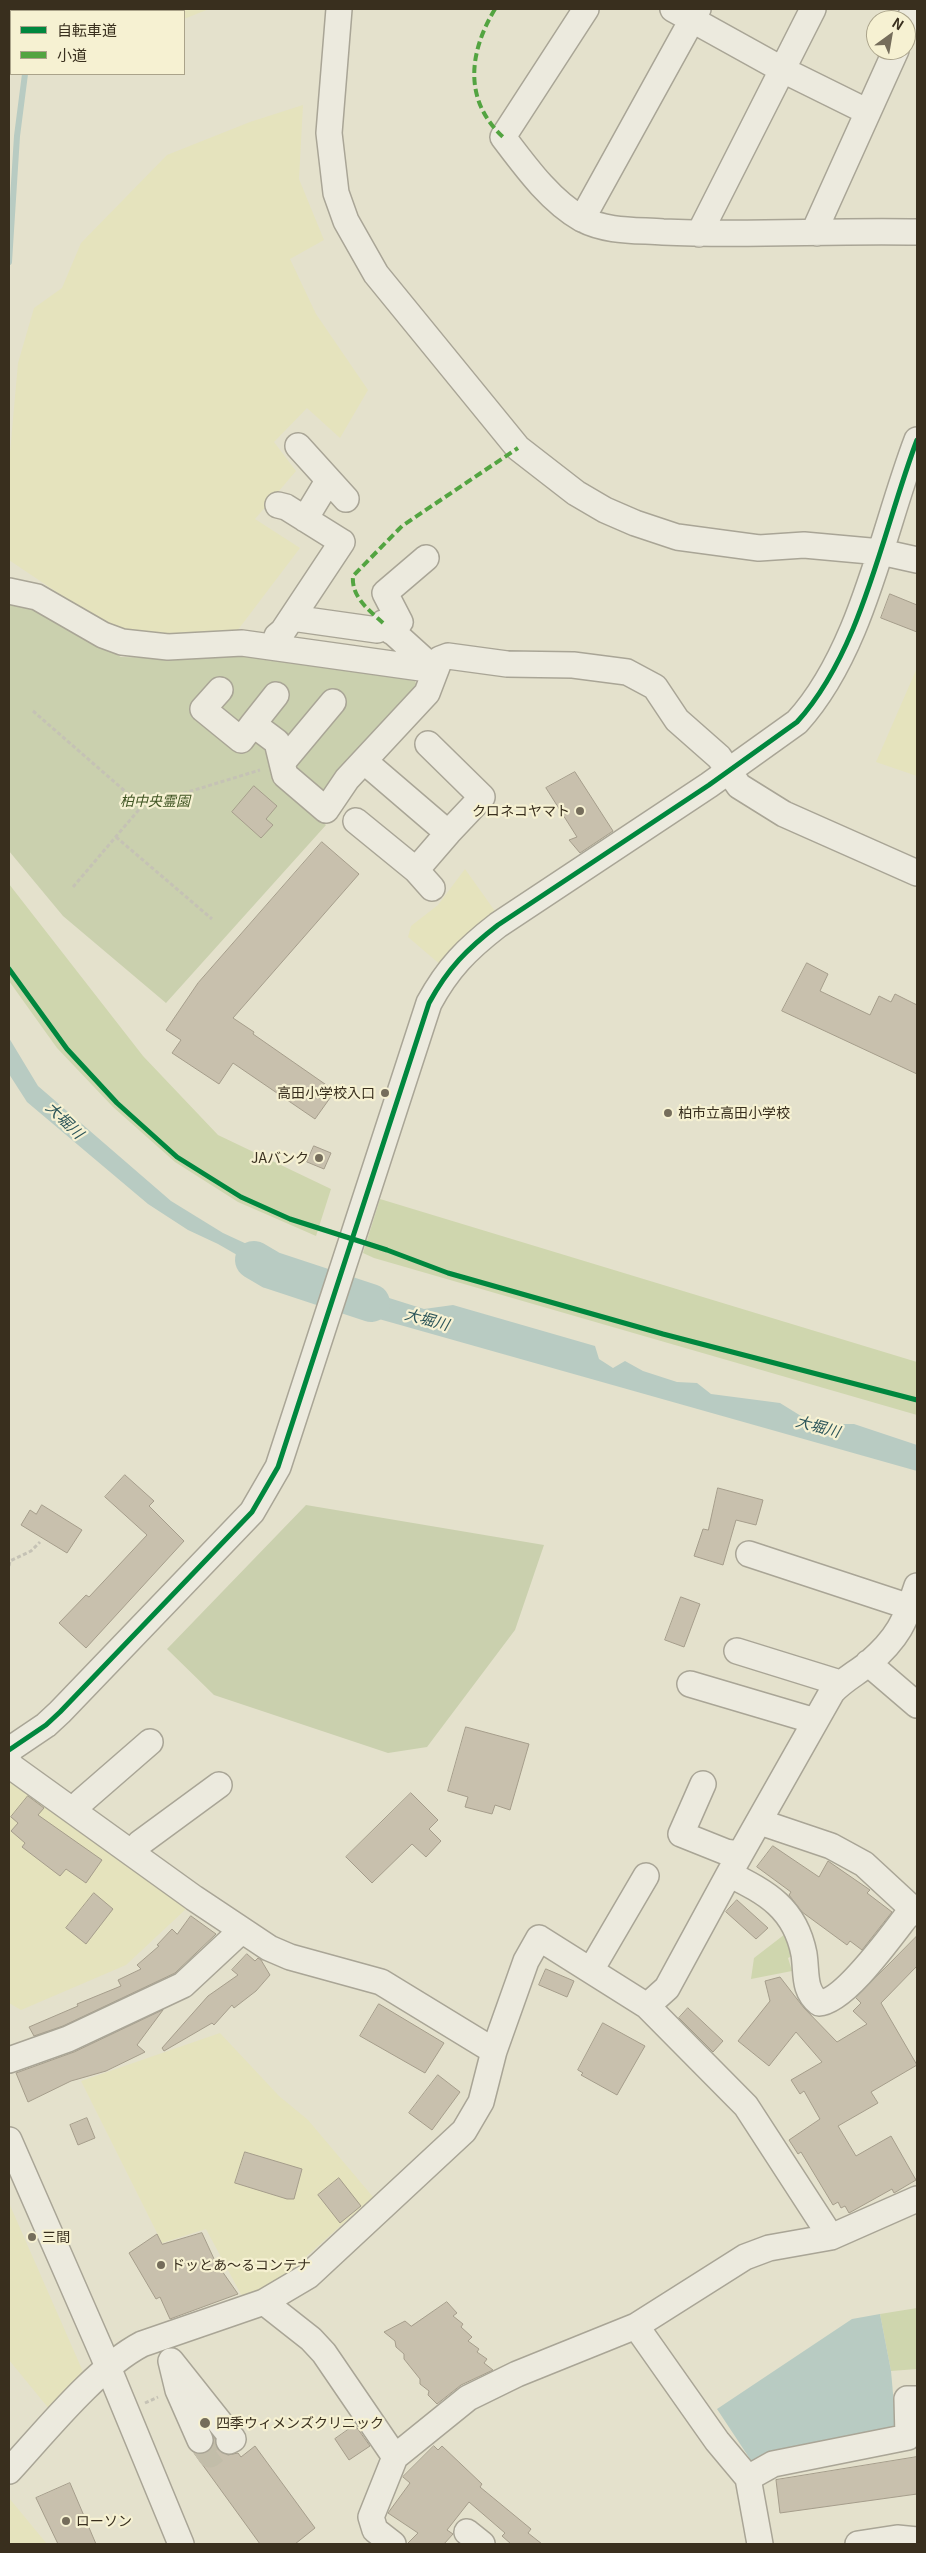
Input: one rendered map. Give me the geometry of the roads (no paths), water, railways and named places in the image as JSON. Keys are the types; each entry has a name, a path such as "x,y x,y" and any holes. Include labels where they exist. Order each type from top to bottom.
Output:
{"street":[{"path":"339,9 329,133 336,193 346,221 376,274 518,448 576,493 605,510 634,523 677,537 759,548 804,545 881,552 917,560"},
{"path":"586,9 503,137 530,172 567,208 582,219 606,228 699,234 917,232"},
{"path":"699,234 813,9"},
{"path":"582,219 688,12 783,70 868,112"},
{"path":"817,233 817,225 891,60"},
{"path":"9,1750 46,1725 60,1712 252,1512 278,1467 429,1003 443,977 466,950 498,925 729,771 797,722 809,708 835,666 881,552 902,480 917,440"},
{"path":"298,446 346,499"},
{"path":"305,519 328,481"},
{"path":"278,505 286,507 342,542 285,627 377,630 400,622 385,593 426,558"},
{"path":"9,591 37,597 103,635 122,642 168,647 242,643 435,670"},
{"path":"387,628 435,670"},
{"path":"253,724 277,742 285,774 326,810 347,779 426,693 440,659 448,656 506,664 573,665 627,672 655,687 677,720 719,757 739,786 784,814 917,873"},
{"path":"220,690 203,709 241,740 276,695"},
{"path":"282,763 333,702"},
{"path":"356,821 424,879 448,833 482,797 428,744"},
{"path":"364,761 448,833"},
{"path":"647,2006 667,1988 734,1864 760,1822 815,1721 840,1683 868,1663 899,1633 914,1596 750,1554"},
{"path":"737,1651 840,1683"},
{"path":"868,1663 917,1704"},
{"path":"690,1684 815,1721"},
{"path":"75,1811 81,1802 150,1742"},
{"path":"9,1762 12,1767 241,1931 269,1948 290,1957 381,1982 494,2051"},
{"path":"703,1784 681,1834 726,1852 734,1864 762,1891 779,1904 794,1926 804,1954 806,1986 811,1997 819,2003 827,2003 845,1989 864,1970 915,1910 864,1864 831,1846 760,1822"},
{"path":"133,1852 140,1843 219,1785"},
{"path":"591,1970 646,1876"},
{"path":"9,2060 68,2039 183,1985 241,1931"},
{"path":"9,2471 108,2367 123,2354 164,2337 264,2302 308,2276 464,2131 481,2102 494,2051 526,1961 539,1938 647,2006 746,2106 831,2237"},
{"path":"9,2140 108,2367 181,2544"},
{"path":"393,2544 376,2530 370,2517 395,2457 468,2398 517,2374 636,2326 745,2257 768,2248 831,2237 917,2199"},
{"path":"264,2302 311,2339 324,2353 395,2457"},
{"path":"636,2326 717,2441 748,2478 760,2544"},
{"path":"164,2337 178,2390 200,2440"},
{"path":"171,2361 233,2439 229,2441"},
{"path":"748,2478 773,2464 908,2437 907,2399 917,2399"},
{"path":"858,2544 897,2538 917,2540"}],"water":[{"path":"9,1038 38,1086 171,1201 223,1233 305,1271 298,1290 218,1244 188,1230 148,1204 27,1102 9,1074"},
{"path":"348,1285 424,1309 453,1305 595,1346 599,1359 613,1368 625,1361 643,1371 677,1382 697,1383 711,1394 780,1403 814,1424 854,1424 917,1445 917,1471 340,1308"},
{"path":"880,2314 891,2371 896,2427 752,2462 717,2409 852,2319"}],"waterway":[{"path":"9,262 17,136 25,75"},
{"name":"大堀川","path":"254,1260 271,1270 371,1303"}],"tunnel":[{"path":"200,2440 210,2455 229,2441"}],"place":[{"name":"クロネコヤマト","path":"580,811"},
{"name":"高田小学校入口","path":"385,1093"},
{"name":"柏市立高田小学校","path":"668,1113"},
{"name":"JAバンク","path":"319,1158"},
{"name":"三間","path":"32,2237"},
{"name":"ドッとあ〜るコンテナ","path":"161,2265"},
{"name":"四季ウィメンズクリニック","path":"205,2423"},
{"name":"ローソン","path":"66,2521"}],"park label":[{"name":"柏中央霊園","path":"155,801"}]}
